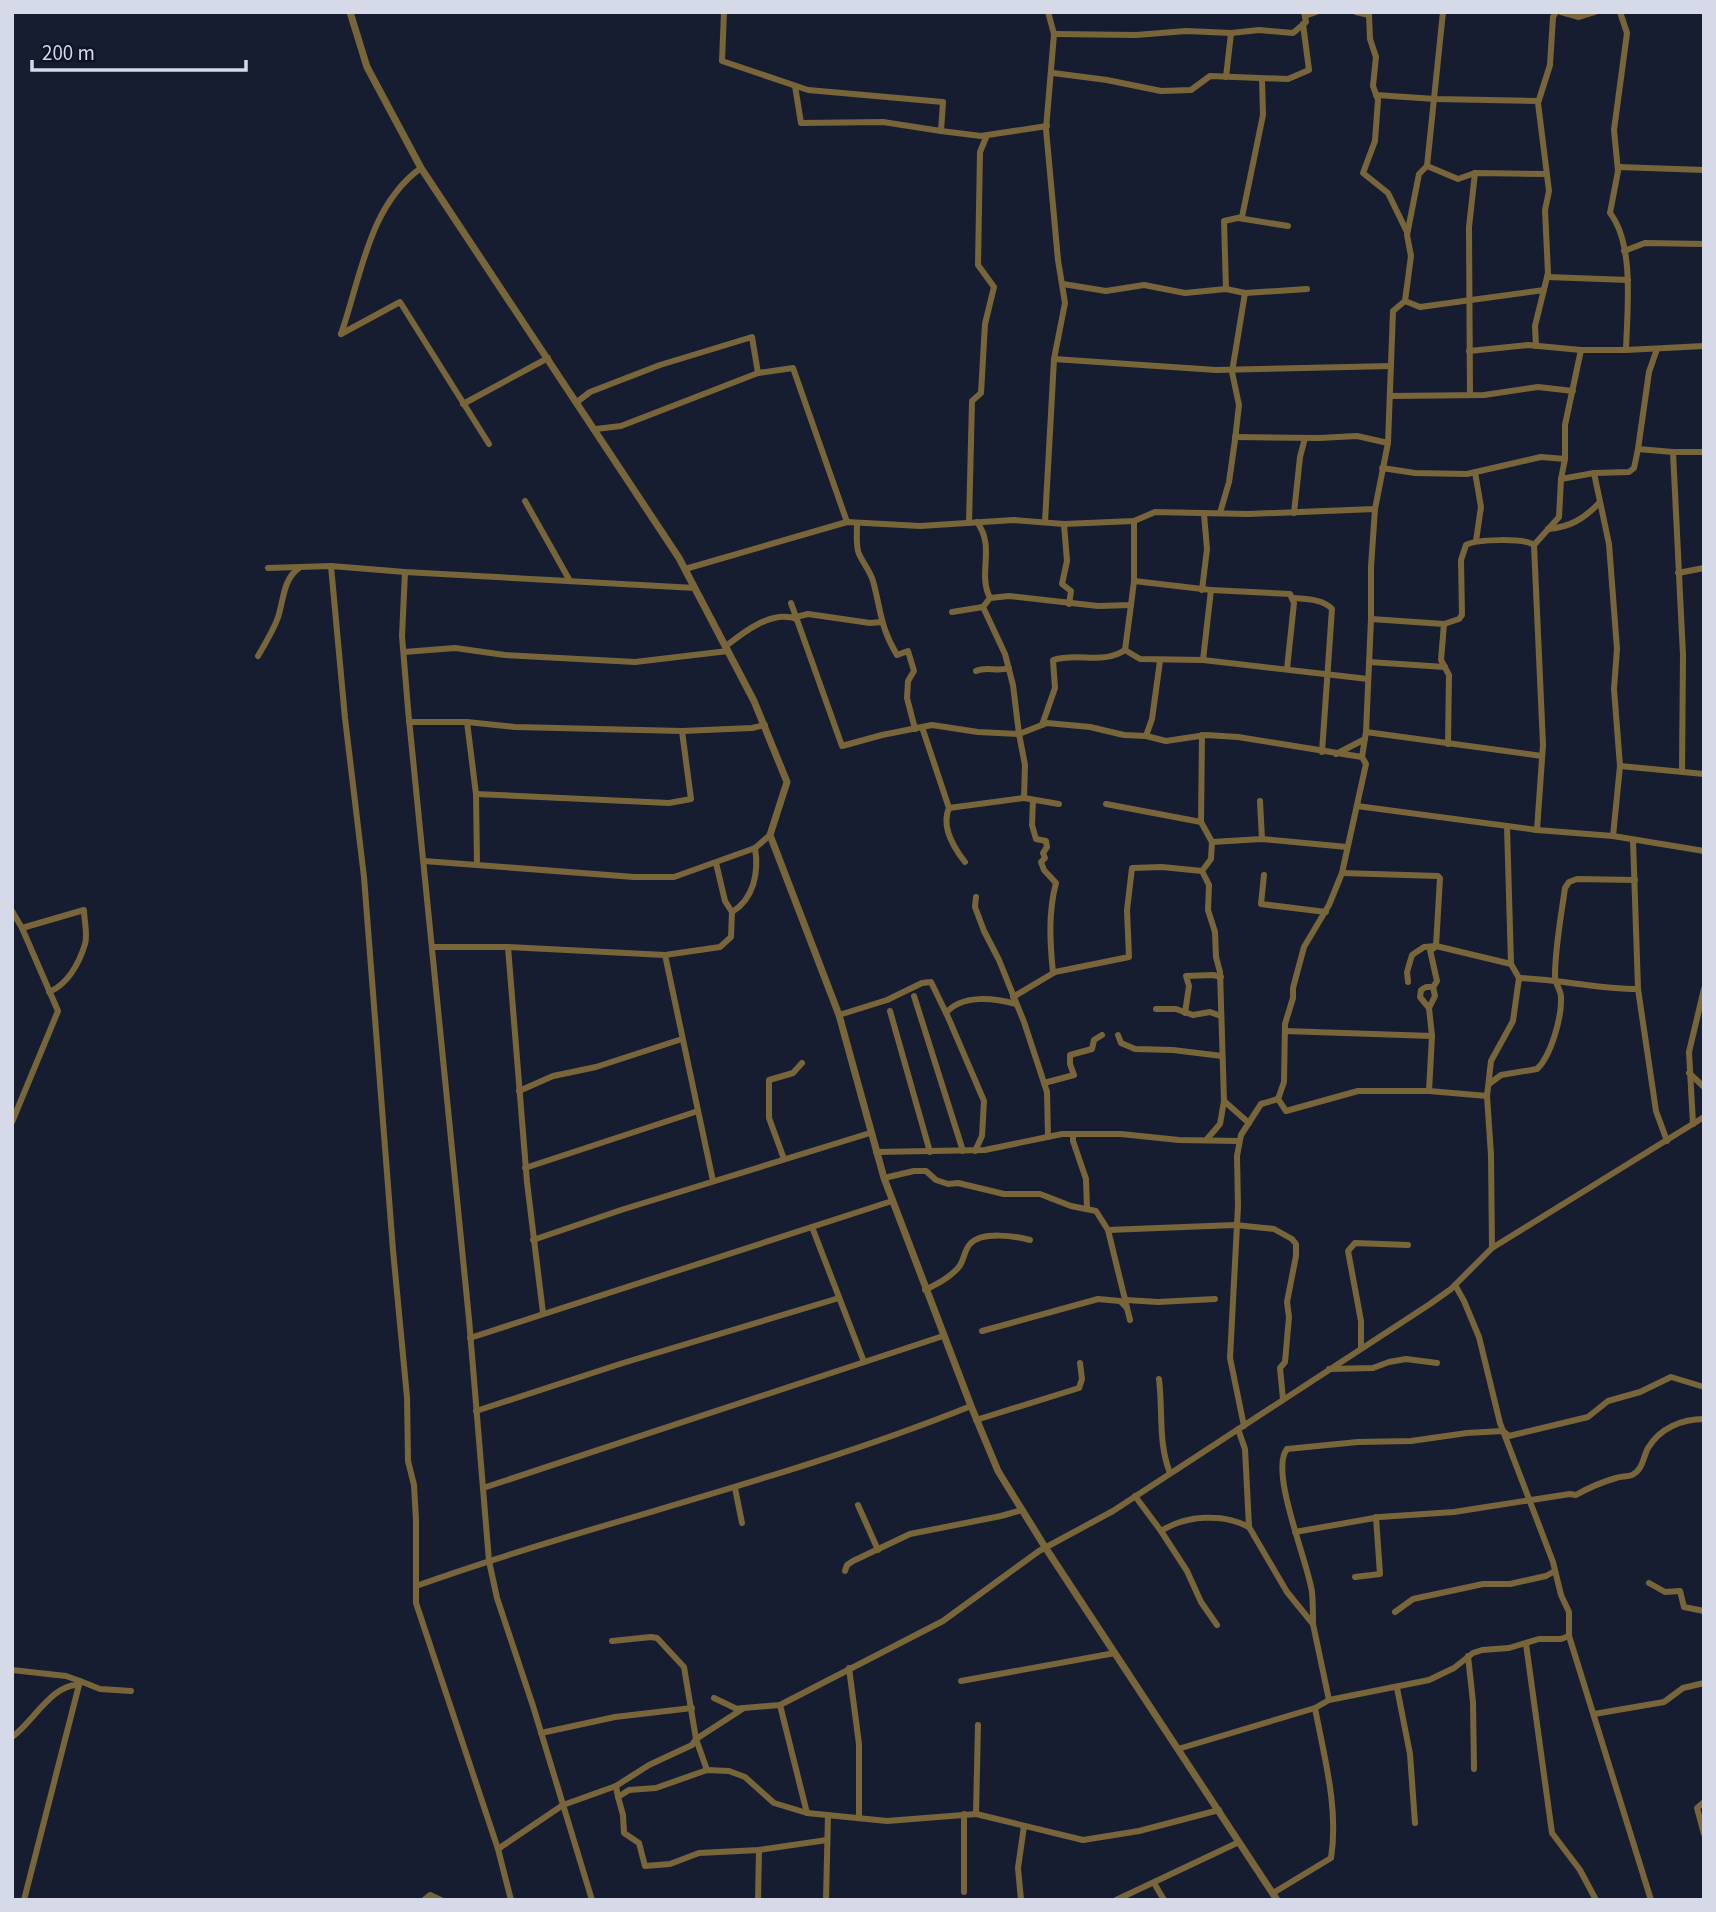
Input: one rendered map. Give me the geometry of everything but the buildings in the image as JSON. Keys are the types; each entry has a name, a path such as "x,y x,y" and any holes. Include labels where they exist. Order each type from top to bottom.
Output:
{"street":[{"path":"350,12 367,67 421,168 596,429 685,569 765,725 787,782 771,835 755,848 674,877 634,877 424,861"},
{"path":"724,12 722,61 808,90 943,102 942,131"},
{"path":"1045,522 1054,359 1065,303 1058,260 1047,126 1054,34 1048,12"},
{"path":"1054,34 1136,35 1259,30 1293,33 1306,22 1304,14 1315,12"},
{"path":"1356,12 1369,15 1370,39 1377,58 1373,86 1376,95 1375,141 1363,173 1388,193 1407,232"},
{"path":"1278,1099 1284,1082 1285,1031 1293,988 1304,947 1326,912 1342,873 1366,764 1362,757 1371,619 1371,567 1376,509 1388,443 1393,311 1405,301 1410,256 1407,232 1419,174 1427,166 1443,12"},
{"path":"1536,346 1535,326 1547,277 1545,210 1549,191 1538,101 1550,65 1553,16 1558,12 1579,17 1595,12"},
{"path":"1620,12 1627,33 1614,130 1618,167 1610,213 1618,223 1628,280 1626,350"},
{"path":"1053,74 1107,80 1161,91 1191,90 1210,76 1288,79 1309,70 1303,24"},
{"path":"1226,77 1231,33"},
{"path":"1226,289 1224,221 1242,217 1263,115 1262,79"},
{"path":"796,86 801,123 883,122 987,135 1047,126"},
{"path":"1376,95 1538,101"},
{"path":"969,523 972,401 981,393 985,324 994,287 978,265 980,152 987,135"},
{"path":"1427,166 1458,178 1475,173 1546,174"},
{"path":"1618,167 1698,172 1704,170"},
{"path":"421,168 409,176 385,208 374,230 341,334 400,302 489,444"},
{"path":"1470,395 1469,227 1475,173"},
{"path":"1237,218 1288,226"},
{"path":"1624,251 1645,243 1704,244"},
{"path":"1547,277 1628,280"},
{"path":"1063,284 1107,291 1144,285 1185,293 1226,289 1245,293 1307,289"},
{"path":"1405,301 1420,307 1544,290"},
{"path":"1220,513 1229,482 1236,437 1239,405 1232,369 1245,293"},
{"path":"577,402 590,392 649,369 751,337 758,373"},
{"path":"1469,351 1536,346 1581,350 1704,346"},
{"path":"1561,478 1632,471 1638,449 1649,372 1657,349"},
{"path":"1537,830 1542,756 1534,545 1560,513 1565,425 1581,350"},
{"path":"463,404 548,358"},
{"path":"1054,359 1232,369 1391,366"},
{"path":"596,429 621,426 758,373 793,368 847,522"},
{"path":"1390,396 1470,395 1538,387 1573,391"},
{"path":"1236,437 1357,436 1388,443"},
{"path":"1294,513 1300,457 1305,438"},
{"path":"1638,449 1704,452"},
{"path":"1674,452 1683,655 1682,771"},
{"path":"1382,468 1449,475 1541,457 1565,459"},
{"path":"1475,472 1481,507 1476,541"},
{"path":"1594,473 1609,544 1617,649 1614,690 1620,766 1613,836"},
{"path":"525,501 570,581"},
{"path":"1548,529 1561,528 1581,520 1599,503"},
{"path":"685,569 847,522 920,526 1014,520 1064,524 1134,521 1155,512 1294,513 1376,509"},
{"path":"1202,590 1207,549 1204,514"},
{"path":"1042,725 1055,688 1053,660 1066,656 1114,658 1125,650 1134,581 1134,521"},
{"path":"977,522 986,538 988,556 985,578 990,598"},
{"path":"857,523 859,553 874,583 882,622 897,655 908,652 914,671 908,681 907,698 949,808 945,816 954,847 965,862"},
{"path":"1064,524 1067,561 1062,584 1070,591 1069,604"},
{"path":"1371,619 1444,624 1459,619 1462,615 1461,560 1466,545 1476,541 1528,541 1534,545"},
{"path":"268,568 331,566 695,588"},
{"path":"331,566 345,719 364,877 407,1397 408,1461 414,1485 416,1520 416,1603 498,1849 511,1900"},
{"path":"258,656 276,622 287,581 291,574 301,567"},
{"path":"1678,573 1704,568"},
{"path":"405,572 404,652 409,722 433,947 489,1561 497,1598 592,1900"},
{"path":"1134,581 1202,590 1290,594 1294,603 1287,669"},
{"path":"1203,660 1211,590"},
{"path":"952,611 983,607 990,598 1009,596 1069,604 1131,605"},
{"path":"1293,598 1320,602 1332,609 1322,752"},
{"path":"791,603 842,746 932,725 978,732 1019,734 1047,723 1166,741 1202,735 1238,737 1335,755 1362,757"},
{"path":"983,607 1009,668 1025,765 1024,798"},
{"path":"404,652 455,648 505,655 635,662 727,648 740,635 777,616 797,618 808,614 870,623 882,622"},
{"path":"1444,624 1441,657 1449,675 1448,744"},
{"path":"1125,650 1140,659 1203,660 1368,679"},
{"path":"1146,736 1152,719 1160,661"},
{"path":"1368,662 1445,667"},
{"path":"976,671 984,668 1009,668"},
{"path":"409,722 682,731 752,729 765,725"},
{"path":"467,722 476,794 477,865"},
{"path":"476,794 669,803 691,799 682,731"},
{"path":"1202,735 1201,822 1212,842 1211,859 1202,871"},
{"path":"1335,755 1365,735 1542,756"},
{"path":"1620,766 1704,775"},
{"path":"949,808 1024,798 1059,804"},
{"path":"1033,800 1032,825 1036,839 1046,841 1047,848 1043,853 1045,858 1041,862 1044,870 1056,883 1049,924 1053,973"},
{"path":"1259,801 1262,839"},
{"path":"1106,804 1201,822"},
{"path":"1357,806 1537,830 1613,836 1704,851"},
{"path":"1492,1248 1487,1096 1491,1061 1513,1021 1519,978 1511,964 1507,826"},
{"path":"771,835 839,1016 884,1178 943,1336 998,1471 1275,1897 1331,1858 1334,1843 1328,1781 1315,1708"},
{"path":"1212,842 1262,839 1347,847"},
{"path":"1633,840 1638,989 1656,1111 1667,1141"},
{"path":"732,912 748,898 754,882 757,861 755,848"},
{"path":"433,947 508,947 665,955 720,947 731,937 732,912 725,901 716,863"},
{"path":"946,1013 957,1003 976,999 1014,1000 1053,973 1129,957 1127,910 1132,869 1162,867 1202,871"},
{"path":"1202,871 1209,885 1208,910 1220,976 1224,1101 1220,1124 1206,1140"},
{"path":"1342,873 1438,876 1436,946"},
{"path":"1264,874 1261,905 1326,912"},
{"path":"1489,1084 1501,1075 1537,1069 1546,1059 1559,1018 1561,995 1555,980 1565,888 1569,882 1587,879 1634,880"},
{"path":"976,897 975,907 999,960 1047,1092 1048,1137"},
{"path":"22,928 84,910 86,942 69,977 61,987 49,992"},
{"path":"12,911 58,1011 12,1122"},
{"path":"1408,982 1407,972 1412,954 1424,947 1436,946 1511,964"},
{"path":"1429,1091 1432,1036 1429,1008 1435,996 1433,987 1437,981 1430,950 1436,946"},
{"path":"508,947 526,1168 543,1313"},
{"path":"665,955 713,1181"},
{"path":"1185,1013 1189,986 1186,976 1220,976"},
{"path":"1519,978 1555,980 1606,989 1638,989"},
{"path":"839,1016 887,1000 922,983 931,982 984,1101 982,1136 975,1150"},
{"path":"1429,1008 1423,1003 1421,990 1426,986 1433,987"},
{"path":"1693,1124 1689,1052 1704,989"},
{"path":"914,996 963,1151"},
{"path":"1156,1009 1176,1009 1193,1015 1210,1012 1221,1016"},
{"path":"890,1011 930,1152"},
{"path":"1285,1031 1432,1036"},
{"path":"1044,1083 1074,1074 1070,1055 1092,1049 1094,1040 1102,1035"},
{"path":"1118,1035 1121,1043 1135,1049 1222,1056"},
{"path":"519,1091 553,1076 596,1067 682,1039"},
{"path":"784,1159 769,1118 769,1080 793,1073 802,1063"},
{"path":"1689,1073 1704,1087"},
{"path":"1278,1099 1286,1111 1358,1091 1429,1091 1487,1096"},
{"path":"1278,1099 1261,1104 1239,1141 1230,1358 1245,1449 1249,1527 1287,1592 1312,1625"},
{"path":"1224,1101 1250,1123"},
{"path":"526,1168 698,1111"},
{"path":"714,1698 737,1709 780,1704 943,1621 1045,1547 1135,1496 1455,1285 1492,1248 1704,1117"},
{"path":"533,1240 870,1133"},
{"path":"876,1153 975,1150 1073,1134 1239,1141"},
{"path":"1073,1134 1086,1179 1087,1208"},
{"path":"884,1178 926,1171 936,1180 948,1184 958,1183 999,1194 1040,1194 1100,1214 1108,1230 1130,1320"},
{"path":"470,1338 892,1200"},
{"path":"1108,1230 1235,1225 1274,1229 1292,1239 1296,1244 1296,1256 1287,1302 1289,1317 1285,1362 1280,1368 1283,1399"},
{"path":"812,1227 864,1362"},
{"path":"926,1290 948,1278 960,1267 968,1245 975,1241 1003,1235 1030,1240"},
{"path":"1362,1348 1361,1321 1348,1251 1355,1243 1408,1245"},
{"path":"1455,1285 1479,1337 1503,1431 1569,1612 1569,1636 1651,1900"},
{"path":"476,1411 623,1363 839,1298"},
{"path":"982,1331 1098,1299 1119,1301 1128,1309"},
{"path":"1126,1300 1215,1299"},
{"path":"483,1488 943,1336"},
{"path":"1328,1369 1373,1368 1406,1359 1437,1363"},
{"path":"976,1420 1079,1388 1082,1379 1080,1363"},
{"path":"1329,1700 1312,1625 1312,1590 1284,1489 1281,1462 1287,1449 1358,1442 1411,1441 1466,1433 1503,1431 1509,1436 1588,1417 1608,1401 1640,1392 1671,1377 1704,1387"},
{"path":"1159,1379 1163,1417 1160,1433 1170,1473"},
{"path":"416,1586 489,1561 863,1447 971,1406"},
{"path":"1295,1532 1376,1517 1454,1513 1576,1495 1590,1487 1633,1475 1640,1468 1648,1448 1656,1439 1686,1419 1704,1419"},
{"path":"735,1488 742,1523"},
{"path":"1135,1496 1187,1571 1201,1602 1217,1625"},
{"path":"858,1505 878,1550"},
{"path":"845,1571 847,1565 853,1561 910,1535 1022,1510"},
{"path":"1355,1577 1380,1574 1376,1517"},
{"path":"1161,1531 1169,1526 1193,1520 1215,1518 1236,1520 1249,1527"},
{"path":"1395,1612 1413,1599 1483,1584 1510,1584 1546,1576 1555,1571"},
{"path":"1649,1583 1665,1592 1680,1591 1684,1607 1704,1611"},
{"path":"1178,1749 1315,1708 1329,1700 1397,1688 1442,1674 1482,1650 1509,1648 1539,1639 1561,1639 1569,1636"},
{"path":"612,1641 650,1637 661,1641 686,1670 696,1739 707,1770"},
{"path":"1526,1644 1552,1833 1580,1870 1596,1900"},
{"path":"961,1681 1115,1653"},
{"path":"1468,1656 1473,1702 1474,1769"},
{"path":"849,1668 859,1744 859,1817"},
{"path":"12,1670 66,1676 100,1689 131,1691"},
{"path":"12,1737 58,1692 69,1685 79,1683"},
{"path":"24,1900 79,1683"},
{"path":"1594,1714 1664,1702 1683,1688 1704,1683"},
{"path":"1397,1688 1410,1754 1415,1823"},
{"path":"780,1704 807,1813"},
{"path":"541,1733 615,1717 692,1708"},
{"path":"498,1849 563,1805 617,1786 649,1765 692,1745 696,1739 744,1708"},
{"path":"976,1814 978,1725"},
{"path":"618,1797 629,1790 656,1788 707,1770 729,1771 740,1774 774,1803 807,1813 887,1821 976,1814 1083,1840 1139,1831 1219,1810"},
{"path":"617,1786 624,1815 624,1833 639,1843 646,1866 670,1864 699,1853 759,1850 827,1840"},
{"path":"1704,1802 1697,1808 1704,1834"},
{"path":"964,1814 964,1892"},
{"path":"826,1900 828,1815"},
{"path":"1021,1900 1018,1868 1024,1826"},
{"path":"1116,1900 1239,1842"},
{"path":"758,1900 759,1850"},
{"path":"1154,1883 1164,1900"},
{"path":"424,1900 430,1895 441,1900"}]}
